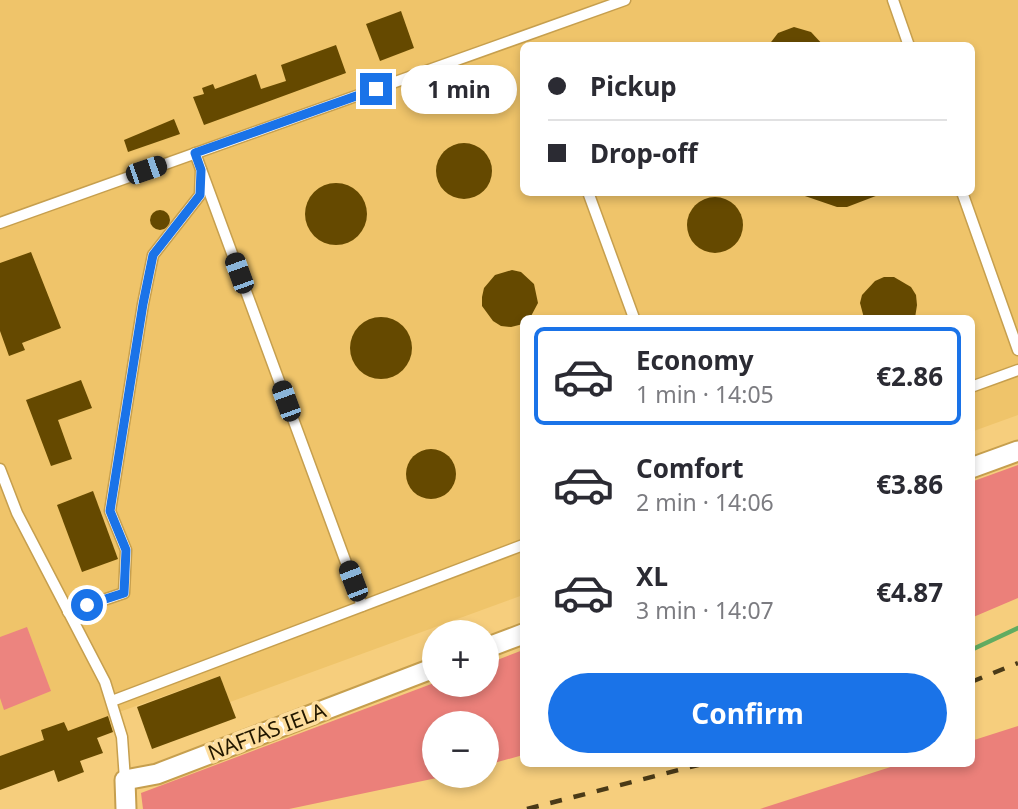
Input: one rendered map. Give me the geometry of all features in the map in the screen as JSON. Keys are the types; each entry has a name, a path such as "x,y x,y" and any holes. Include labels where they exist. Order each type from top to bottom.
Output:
{"street":[{"path":"975,467 1018,451"},
{"path":"499,643 520,635"},
{"name":"NAFTAS IELA","path":"125,780 157,774 422,673"},
{"path":"125,780 126,809"}],"lane":[{"path":"0,223 625,0"},
{"path":"893,0 908,42"},
{"path":"531,34 534,42"},
{"path":"195,153 362,606"},
{"path":"68,612 124,593 126,550 110,511 143,304 153,255 200,195 201,170"},
{"path":"589,196 633,315"},
{"path":"963,196 1018,349"},
{"path":"975,386 1018,370"},
{"path":"0,469 17,513 105,682 122,737 125,780"},
{"path":"112,701 520,546"}],"shaded area":[{"path":"0,0 1018,0 1018,415 975,431 975,315 520,315 520,596 455,620 422,620 422,632 230,702 220,676 108,716 0,773"},
{"path":"1018,465 1018,598 975,616 975,481"},
{"path":"27,627 51,691 4,710 0,698 0,637"},
{"path":"520,651 520,756 499,762 499,711 422,711 422,781 289,809 143,809 141,793 422,688 422,697 499,697 499,659"},
{"path":"1018,726 1018,809 760,809 891,767 975,767 975,740"}],"building":[{"path":"401,11 414,48 380,61 366,24"},
{"path":"794,27 811,32 820,42 771,42 778,33"},
{"path":"336,45 346,73 204,125 193,97 204,94 202,88 213,84 215,89 256,74 261,89 286,81 281,65"},
{"path":"174,119 180,134 128,152 124,140"},
{"path":"458,143 470,143 480,147 488,155 492,171 488,187 480,195 470,199 458,199 448,195 440,187 436,177 436,165 440,155 448,147"},
{"path":"336,183 348,185 358,192 365,202 365,226 358,236 348,243 336,245 324,243 314,236 307,226 305,214 307,202 314,192 324,185"},
{"path":"805,196 876,196 847,207 837,207"},
{"path":"709,197 721,197 735,205 743,219 741,236 735,245 721,253 709,253 692,241 687,231 687,219 699,202"},
{"path":"160,210 167,213 170,220 167,227 160,230 153,227 150,220 153,213"},
{"path":"31,252 61,328 22,343 25,350 9,356 0,331 0,263"},
{"path":"512,270 521,272 534,284 538,303 532,315 520,315 520,325 501,326 493,321 482,306 484,288 495,275"},
{"path":"894,277 911,287 916,295 915,315 863,315 860,303 862,295 875,281"},
{"path":"381,317 393,319 403,326 410,336 410,360 403,370 393,377 381,379 369,377 359,370 352,360 350,348 352,336 359,326 369,319"},
{"path":"81,380 92,408 58,420 72,459 51,466 26,400"},
{"path":"431,449 449,456 456,474 449,492 431,499 413,492 406,474 413,456"},
{"path":"93,491 118,559 82,572 57,505"},
{"path":"220,676 236,718 152,749 137,707"},
{"path":"108,716 113,732 97,738 103,753 80,761 84,772 58,782 54,770 0,790 0,756 44,740 41,730 64,722 68,731"}],"waterway":[{"path":"975,648 1018,628"}],"railway":[{"path":"975,680 1018,663"},
{"path":"527,809 690,767"}],"route":[{"path":"87,605 124,593 126,550 110,511 143,304 153,255 200,195 201,170 195,153 376,89"}]}
